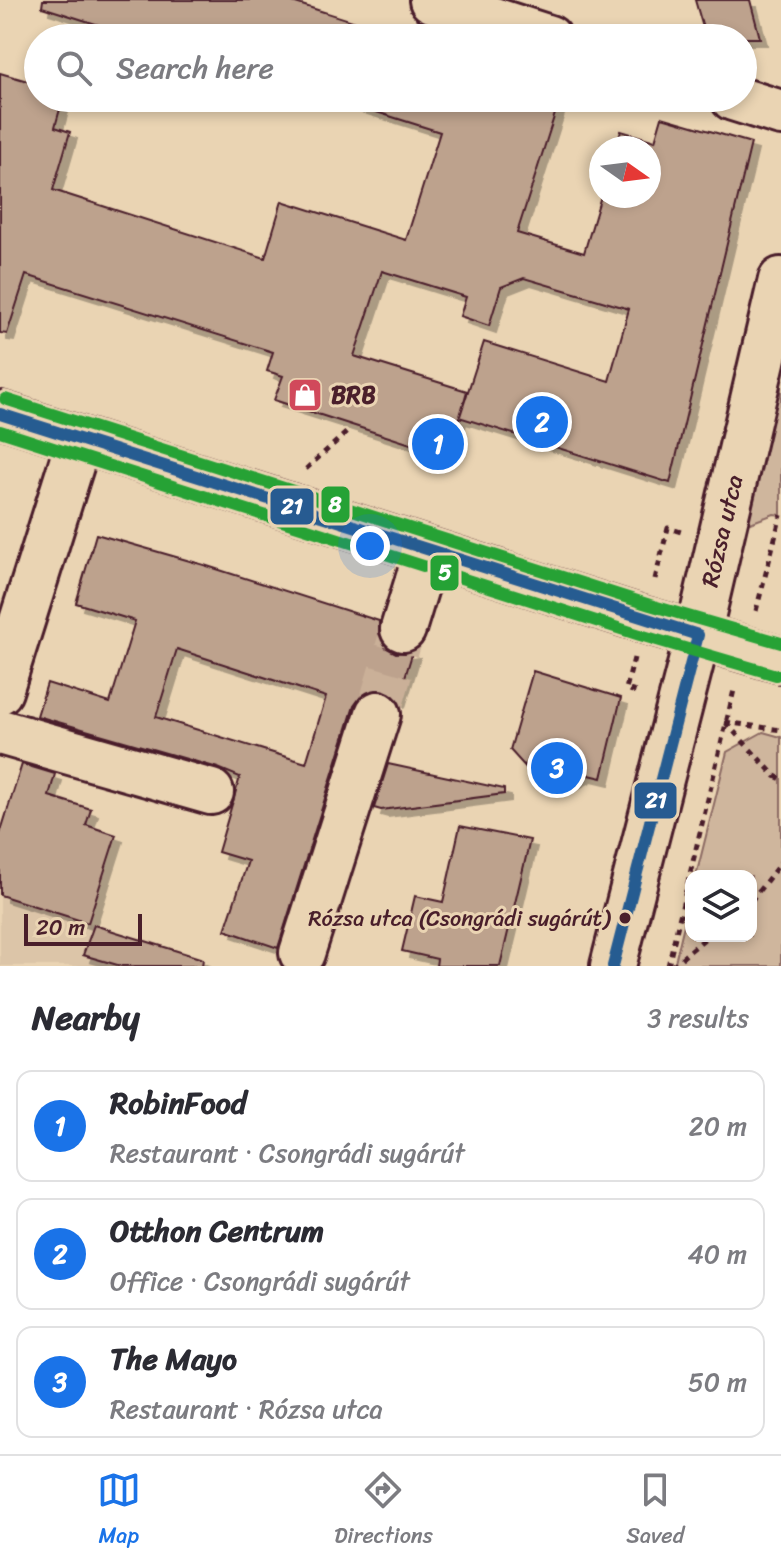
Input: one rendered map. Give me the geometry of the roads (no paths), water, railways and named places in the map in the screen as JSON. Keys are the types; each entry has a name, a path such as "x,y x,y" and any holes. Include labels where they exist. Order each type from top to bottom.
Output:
{"street":[{"path":"432,0 506,24"},
{"path":"757,106 781,113"},
{"name":"Rózsa utca","path":"613,966 698,635 781,280"},
{"path":"0,414 763,655"},
{"path":"0,691 79,440"},
{"path":"403,629 427,551"},
{"path":"302,953 378,714"},
{"path":"0,732 211,792"}],"tunnel":[{"path":"378,714 403,629"}],"place":[{"name":"BRB","path":"305,395"},
{"name":"Otthon Centrum","path":"542,422"},
{"name":"RobinFood","path":"438,444"},
{"name":"The Mayo","path":"557,768"},
{"name":"Rózsa utca (Csongrádi sugárút)","path":"625,918"}]}
